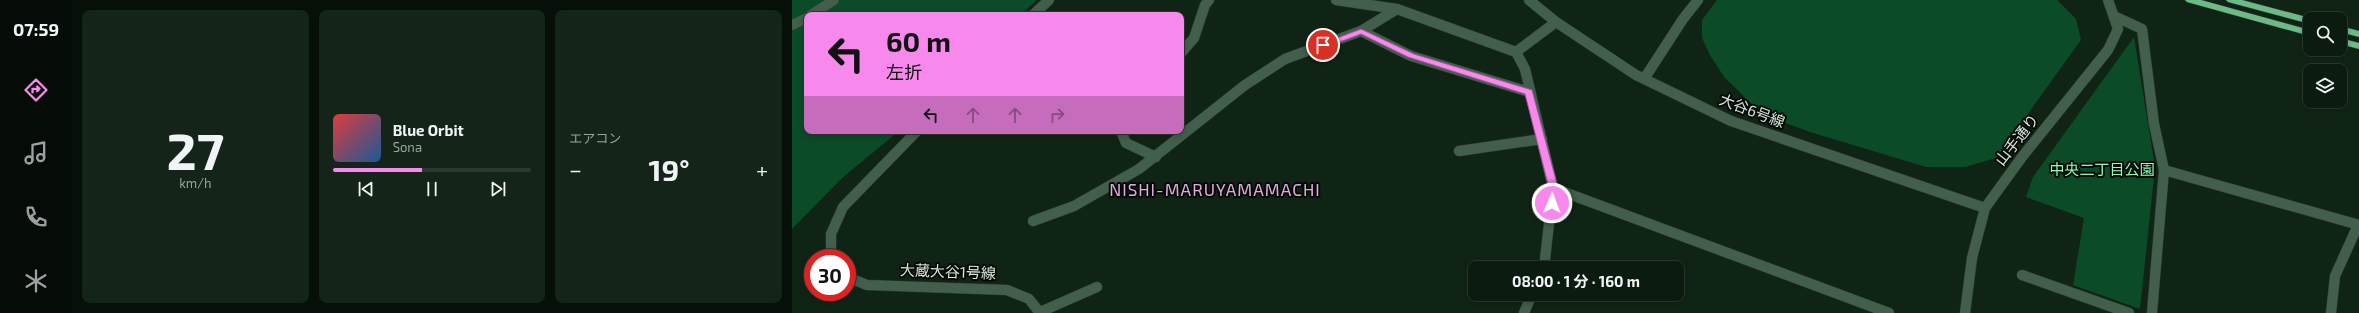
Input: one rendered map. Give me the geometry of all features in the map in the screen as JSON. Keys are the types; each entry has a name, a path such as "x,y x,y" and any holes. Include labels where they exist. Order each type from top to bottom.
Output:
{"highway":[{"path":"2190,0 2303,31"},
{"path":"2231,0 2303,19"},
{"path":"2347,31 2359,34"},
{"path":"2347,43 2359,46"}],"street":[{"path":"816,12 834,0"},
{"path":"1036,12 1049,0"},
{"path":"1184,50 1194,38 1205,5 1209,0"},
{"path":"1336,0 1397,9 1516,52 1524,69 1553,188 1545,261"},
{"name":"大谷6号線","path":"1529,0 1556,22 1644,79 1731,121 1985,208"},
{"path":"1644,79 1683,19 1698,0"},
{"name":"山手通り","path":"1965,313 1972,258 1985,208 2022,157 2108,50 2118,29 2108,0"},
{"path":"1033,221 1074,206 1156,157 1245,85 1285,59 1361,31 1397,9"},
{"path":"2114,16 2142,30 2153,116 2164,170 2152,313"},
{"path":"792,25 804,19"},
{"path":"1516,52 1556,22"},
{"path":"1361,31 1411,56 1529,92"},
{"path":"831,249 831,234 843,207 915,134"},
{"path":"1123,134 1126,143 1156,157"},
{"path":"1460,151 1542,139"},
{"path":"2164,170 2359,225 2335,276 2331,313"},
{"path":"1553,188 1889,313"},
{"path":"2022,275 2129,313"},
{"name":"大蔵大谷1号線","path":"856,281 867,285 1006,290 1029,299 1040,313"},
{"path":"1040,313 1097,287"},
{"path":"1524,313 1529,301"}],"green space":[{"path":"792,0 1037,0 1023,12 804,12 804,134 895,134 842,178 792,229"},
{"path":"1717,0 2057,0 2076,19 2081,40 1996,158 1965,167 1926,167 1810,132 1780,121 1754,106 1725,78 1711,57 1702,38 1702,20"},
{"name":"中央二丁目公園","path":"2134,37 2155,167 2140,309 2073,285 2084,218 2026,197 2033,177"}],"district":[{"name":"NISHI-MARUYAMAMACHI","path":"1215,190"}],"route":[{"path":"1323,45 1361,31 1411,56 1529,92 1542,139 1553,188 1552,203"}]}
